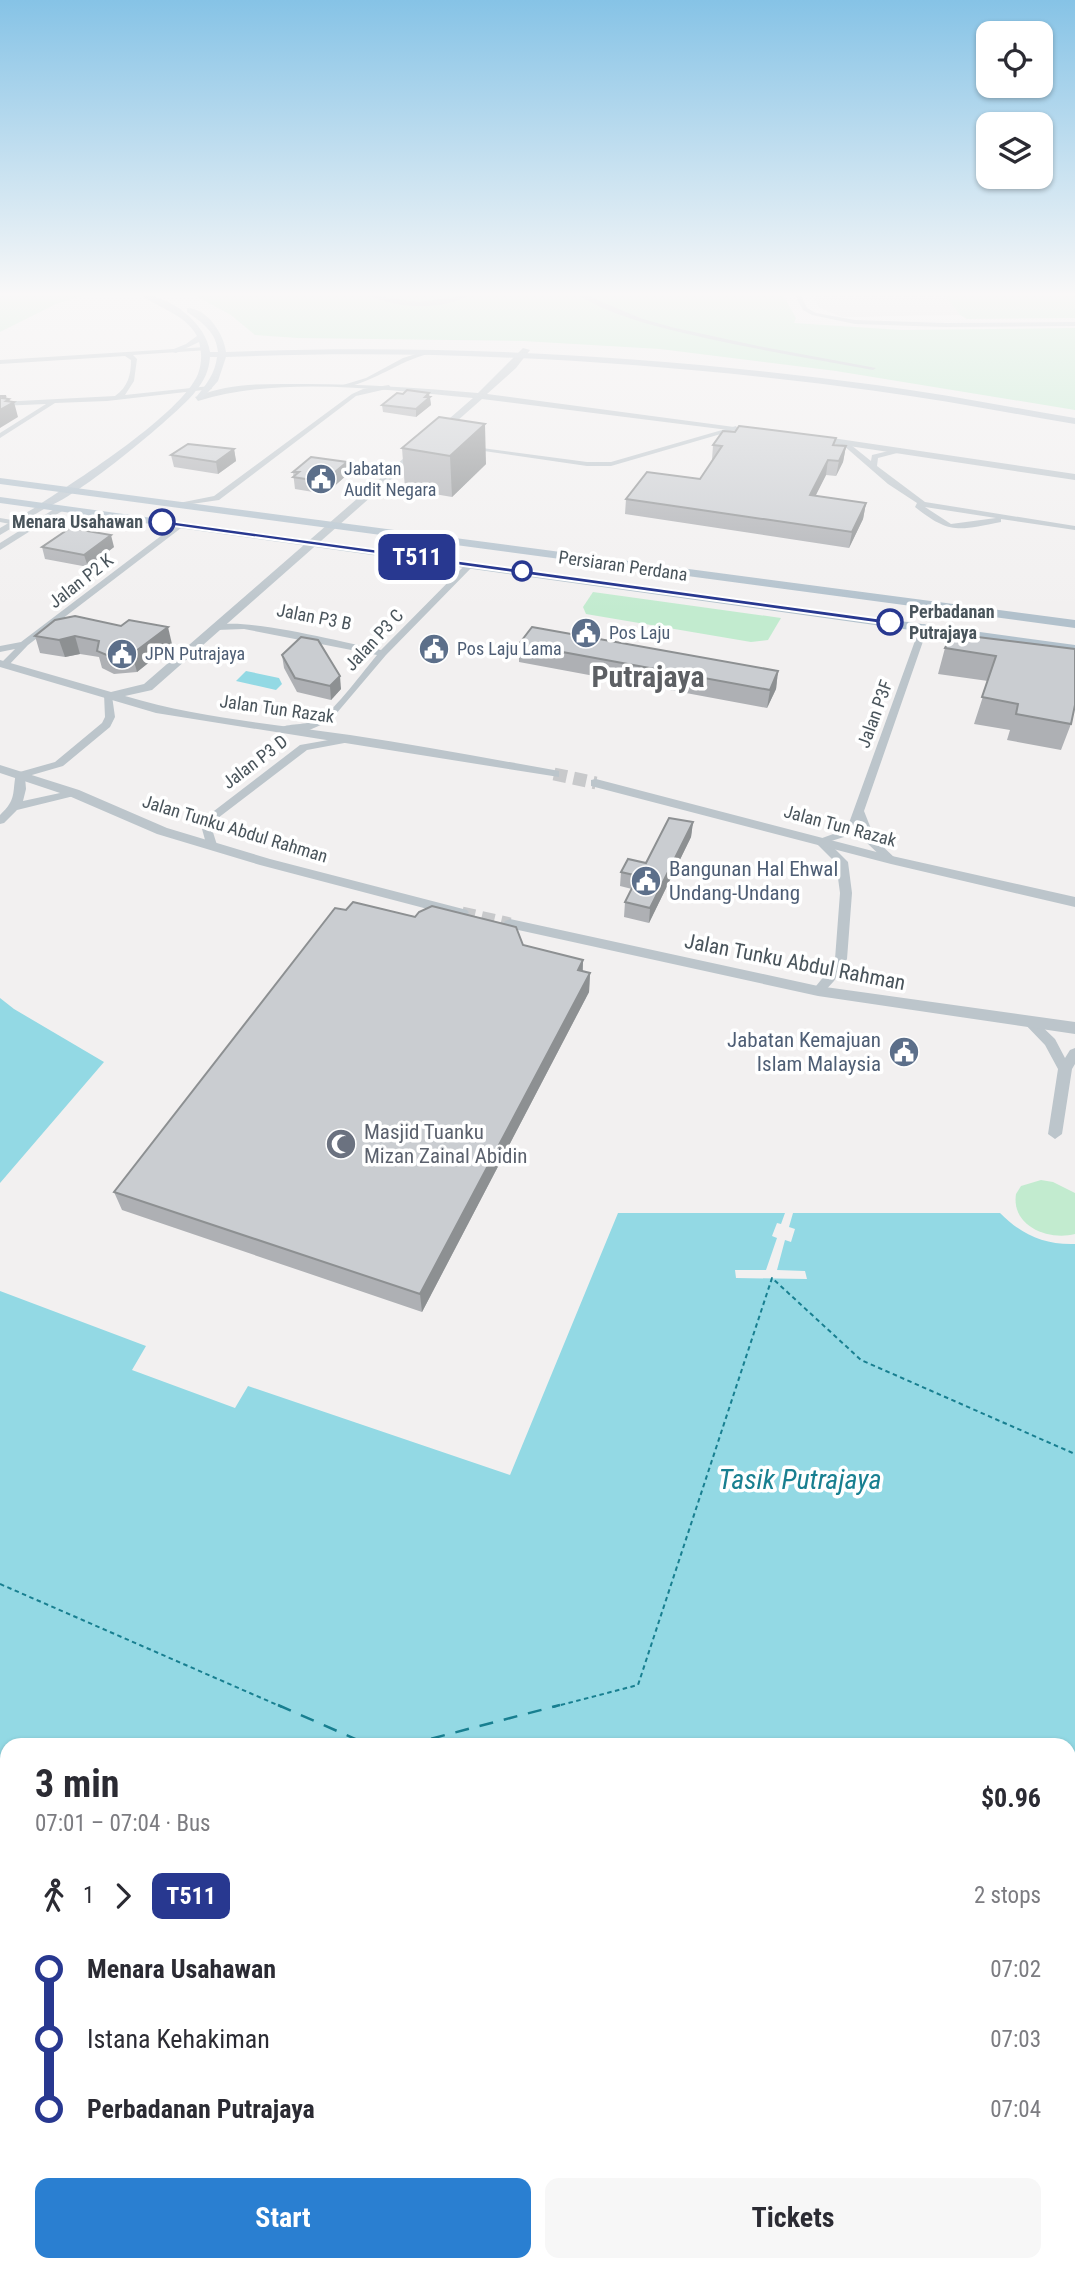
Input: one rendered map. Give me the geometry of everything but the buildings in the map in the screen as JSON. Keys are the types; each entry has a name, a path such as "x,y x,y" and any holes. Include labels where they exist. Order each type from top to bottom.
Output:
{"main road":[{"path":"44,506 185,401"},
{"path":"61,508 138,452 189,401"},
{"path":"956,401 1075,421"},
{"path":"997,401 1075,413"},
{"name":"Persiaran Perdana","path":"0,481 1075,624"},
{"name":"Persiaran Perdana","path":"0,500 1075,649"}],"street":[{"path":"0,404 72,401"},
{"path":"165,401 173,409"},
{"path":"178,504 216,498 346,401"},
{"path":"0,821 15,807 22,795 20,775 59,764 106,725 110,717 107,696 148,687 474,401"},
{"path":"520,401 777,434"},
{"path":"0,436 55,402"},
{"path":"24,403 36,409 36,413"},
{"path":"697,423 705,431 705,438"},
{"path":"456,446 599,464 621,462 736,428"},
{"path":"805,437 1075,477"},
{"path":"427,442 444,444"},
{"path":"846,443 936,520 954,527 996,520 1017,520"},
{"path":"873,466 875,457 898,450"},
{"path":"911,497 923,504 953,511 1075,528"},
{"path":"216,498 219,505 232,511"},
{"path":"0,531 44,506"},
{"path":"0,547 61,508"},
{"path":"936,520 939,513 953,511"},
{"path":"963,512 975,518 973,525"},
{"path":"0,520 15,523"},
{"name":"Jalan P2 K","path":"1,667 25,643 181,525"},
{"name":"Jalan P3 C","path":"282,729 315,726 334,712 386,651 471,564"},
{"name":"Jalan P3 B","path":"235,610 253,621 386,651"},
{"name":"Jalan P3 B","path":"217,627 244,626 386,651"},
{"name":"Jalan P3F","path":"820,841 850,830 860,813 924,627"},
{"path":"0,649 25,643"},
{"name":"Jalan Tun Razak","path":"1,667 156,709 348,738 554,775"},
{"path":"148,687 149,698 156,709"},
{"path":"334,712 333,726 348,738"},
{"name":"Jalan P3 D","path":"211,845 207,829 214,816 291,755 312,744 348,738"},
{"name":"Jalan Tunku Abdul Rahman","path":"0,769 74,793 141,823 211,845 462,913"},
{"name":"Jalan Tun Razak","path":"596,783 891,860 1075,902"},
{"path":"15,807 74,793"},
{"path":"860,813 870,840 891,860"},
{"path":"818,991 830,978 841,959 846,893 842,862 820,841"},
{"name":"Jalan Tunku Abdul Rahman","path":"510,923 818,991 1027,1020 1072,1022"},
{"path":"1027,1020 1050,1042 1065,1069"},
{"path":"1055,1134 1065,1069 1075,1053"}],"green space":[{"path":"1019,401 1075,401 1075,410"},
{"path":"593,592 781,618 768,640 751,642 586,614 583,607"},
{"path":"1041,1180 1053,1182 1075,1193 1075,1234 1065,1236 1043,1233 1025,1223 1019,1215 1016,1194 1021,1186"}],"water":[{"path":"246,671 279,678 282,684 276,690 236,681"},
{"path":"0,998 104,1062 0,1183"},
{"name":"Tasik Putrajaya","path":"618,1213 1000,1213 1034,1237 1053,1243 1075,1244 1075,1738 0,1738 0,1291 146,1346 132,1370 235,1408 248,1386 510,1475"}],"pier":[{"path":"785,1213 793,1213 789,1227 795,1229 791,1242 785,1240 777,1270 805,1271 807,1279 736,1278 735,1270 766,1270 777,1238 772,1236"}],"ferry route":[{"path":"553,1707 638,1685 772,1278 861,1360 1075,1454"},
{"path":"0,1584 282,1707"},
{"path":"278,1705 353,1738"},
{"path":"434,1738 560,1705"}],"tunnel":[{"path":"554,774 596,783"},
{"path":"462,913 510,924"}],"bus line":[{"name":"T511","path":"162,522 890,622"}],"place":[{"name":"Jabatan Audit Negara","path":"321,479"},
{"name":"Menara Usahawan","path":"162,522"},
{"name":"Perbadanan Putrajaya","path":"890,622"},
{"name":"Pos Laju","path":"586,633"},
{"name":"Pos Laju Lama","path":"434,649"},
{"name":"JPN Putrajaya","path":"122,654"},
{"name":"Bangunan Hal Ehwal Undang-Undang","path":"646,881"},
{"name":"Jabatan Kemajuan Islam Malaysia","path":"904,1052"},
{"name":"Masjid Tuanku Mizan Zainal Abidin","path":"341,1144"}],"district":[{"name":"Putrajaya","path":"648,677"}]}
